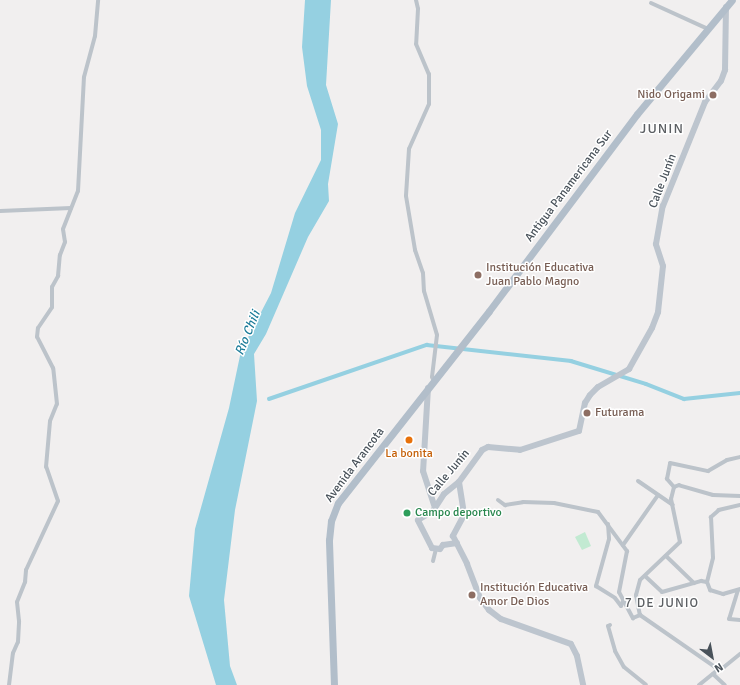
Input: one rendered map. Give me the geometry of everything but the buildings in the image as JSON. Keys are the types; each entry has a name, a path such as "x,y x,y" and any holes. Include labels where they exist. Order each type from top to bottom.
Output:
{"main road":[{"name":"Antigua Panamericana Sur","path":"428,388 637,114 729,2"},
{"name":"Avenida Arancota","path":"334,685 329,540 332,517 338,503 428,388"},
{"path":"417,403 426,402"}],"street":[{"path":"9,685 12,653 18,642 19,621 17,602 25,582 26,570 58,501 46,467 50,421 57,404 53,368 37,337 38,328 52,307 52,287 58,276 60,255 65,242 63,229 80,180 78,168 82,155 80,117 84,77 95,36 98,0"},
{"path":"416,0 418,9 416,44 429,74 429,104 409,149 406,196 414,250 423,273 424,291 436,334 432,377 434,381"},
{"name":"Calle Junín","path":"436,549 430,546 418,520 430,514 444,494 459,482 482,450 488,447 520,450 576,432 590,395 633,363 658,312 663,266 656,244 664,206 705,102 721,80 725,70 729,2"},
{"path":"652,3 708,29"},
{"path":"0,211 71,208"},
{"path":"428,388 423,470 435,508"},
{"path":"674,487 667,479 670,463 706,471 740,457"},
{"path":"638,481 673,505"},
{"path":"459,482 464,515 460,526 452,534 476,590 488,608 500,618 571,644 577,656 583,685"},
{"path":"674,487 679,485 713,495 740,496"},
{"path":"674,487 672,492 673,505 680,542 640,580 636,595 640,615 714,667 720,668"},
{"path":"623,545 658,495"},
{"path":"498,500 505,505 523,502 554,503 594,510 608,524 623,545 627,555 618,590 633,618 640,615"},
{"path":"739,589 723,594 715,593 708,588 706,582 713,558 711,517 720,510 740,505"},
{"path":"608,524 609,539 596,586 615,598 621,606 623,601"},
{"path":"433,561 436,549 457,543"},
{"path":"666,556 694,583"},
{"path":"645,576 662,592 694,583 706,582"},
{"path":"739,589 730,618 740,620"},
{"path":"610,625 608,626 615,651 624,667 646,685"},
{"path":"699,685 740,654"},
{"path":"713,674 725,685"}],"green space":[{"path":"585,532 591,546 582,550 575,537"}],"water":[{"path":"305,0 331,0 326,85 338,124 328,184 329,201 308,237 266,334 254,354 257,401 235,510 224,600 230,666 237,685 216,685 189,596 195,529 229,408 241,351 271,293 295,213 321,160 321,130 307,86 302,47"}],"waterway":[{"path":"269,399 427,345 571,361 646,384 684,399 740,393"}],"place":[{"name":"Nido Origami","path":"713,95"},
{"name":"Institución Educativa Juan Pablo Magno","path":"478,275"},
{"name":"Futurama","path":"587,413"},
{"name":"La bonita","path":"409,440"},
{"name":"Campo deportivo","path":"407,513"},
{"name":"Institución Educativa Amor De Dios","path":"472,595"}],"district":[{"name":"JUNIN","path":"662,129"},
{"name":"7 DE JUNIO","path":"662,603"}],"water label":[{"name":"Río Chili","path":"248,333"}]}
